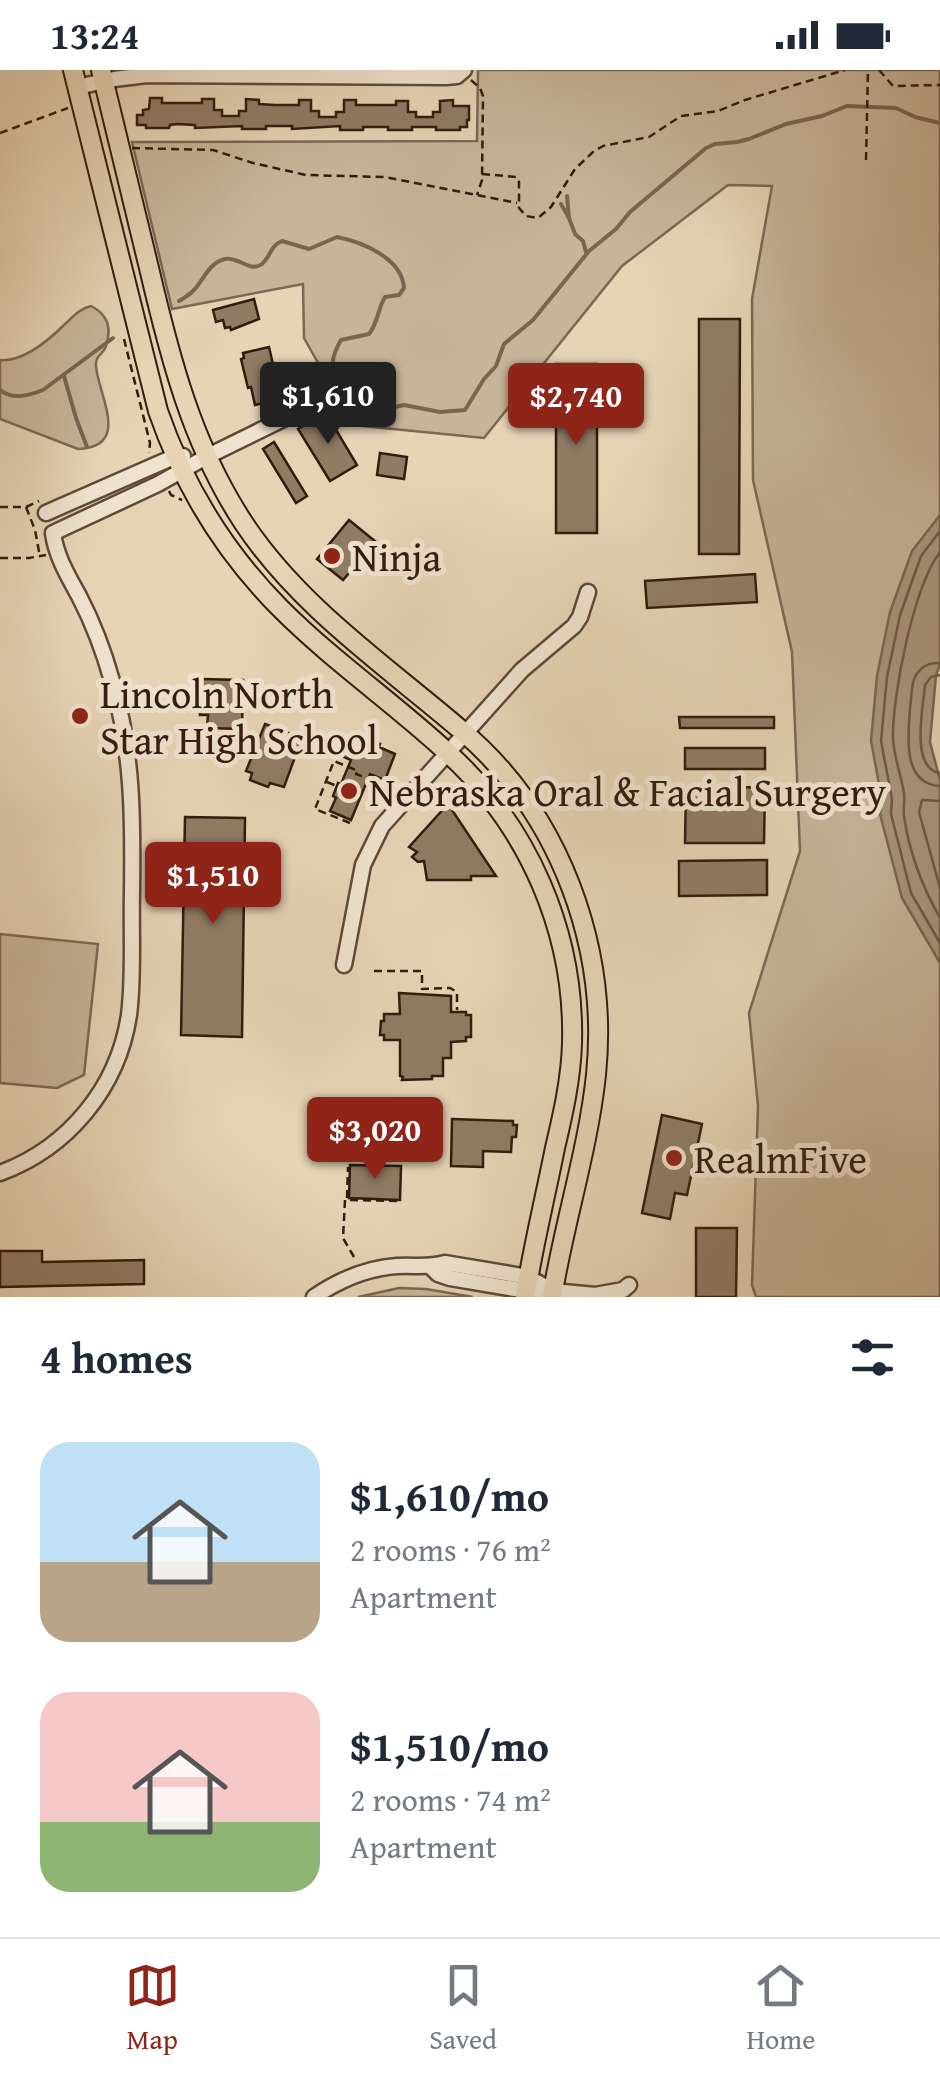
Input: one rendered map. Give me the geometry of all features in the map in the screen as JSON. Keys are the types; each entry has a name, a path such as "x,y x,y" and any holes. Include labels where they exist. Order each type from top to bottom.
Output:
{"main road":[{"path":"102,75 176,375 206,456 250,532 297,589 506,773 550,841 574,894 594,972 598,1043 594,1092 552,1294"},
{"path":"75,79 150,384 179,464 202,507 231,552 279,607 448,753 489,794 530,858 553,912 567,968 570,1073 526,1288"}],"street":[{"path":"75,79 164,74 446,77 463,71"},
{"path":"43,507 206,456 320,402"},
{"path":"0,1173 20,1166 48,1148 73,1128 93,1104 115,1065 130,1002 133,822 124,732 102,650 56,550 52,533 179,464"},
{"path":"344,965 361,873 374,840 389,817 522,670 574,626 588,592"},
{"path":"314,1297 369,1270 432,1268 441,1264 552,1294 595,1295 623,1290 628,1284"}],"path":[{"path":"482,174 518,178 520,210 526,216 542,216 575,169 604,146 649,138 686,115 718,110 845,70"},
{"path":"879,70 893,86 940,85"},
{"path":"463,71 483,94 482,174 477,195"},
{"path":"866,160 868,72"},
{"path":"0,133 70,108"},
{"path":"131,148 213,150 306,175 378,176 518,204"},
{"path":"0,507 43,507"},
{"path":"26,507 40,557"},
{"path":"0,558 40,557 56,550"},
{"path":"350,823 315,809 334,761 357,768 356,774 367,778 390,798"},
{"path":"326,781 337,786"},
{"path":"374,971 422,971 422,988 454,989 457,1010"},
{"path":"348,1167 344,1238 354,1257"},
{"path":"347,1200 398,1201"}],"shaded area":[{"path":"478,70 940,70 940,584 916,650 940,858 940,1297 756,1297 752,1285 758,1106 749,1013 800,851 792,652 753,480 752,299 772,186 728,185 622,266 484,438 353,425 304,338 303,284 172,309 132,142 477,141"},
{"path":"91,306 101,313 108,328 106,346 96,362 108,418 104,439 78,449 0,419 0,360 35,349"},
{"path":"0,934 98,944 84,1075 57,1088 0,1083"},
{"path":"399,1288 426,1289 473,1297 358,1297"}],"water":[{"path":"940,515 940,664 930,742 940,780 940,963 902,898 880,814 882,800 871,741 877,676 890,612 912,551"}],"building":[{"path":"150,98 162,98 162,103 202,103 202,99 214,99 214,110 222,110 222,116 239,116 239,111 246,111 246,99 275,105 299,105 299,100 311,100 311,111 319,111 319,117 336,117 336,112 344,112 344,100 356,100 356,105 396,105 396,101 408,101 408,112 416,112 416,117 433,117 433,112 440,112 440,101 453,100 453,106 469,106 469,120 467,127 460,130 340,130 340,126 242,129 177,124 146,128 137,125 137,115 149,109"},
{"path":"254,299 259,319 231,330 225,328 223,320 216,322 213,310"},
{"path":"699,319 740,319 739,554 699,554"},
{"path":"269,347 281,399 255,405 241,359 243,353"},
{"path":"556,364 597,364 597,533 556,533"},
{"path":"326,413 357,465 330,481 298,429"},
{"path":"274,442 307,496 296,503 263,449"},
{"path":"380,453 407,457 404,479 377,475"},
{"path":"349,520 376,542 343,580 317,559"},
{"path":"755,574 757,602 647,608 645,581"},
{"path":"201,679 243,680 242,729 207,728 208,715 200,715"},
{"path":"679,717 774,717 774,728 680,728"},
{"path":"265,724 302,738 284,787 270,783 268,787 250,780 252,773 246,771"},
{"path":"356,734 395,754 385,780 370,774 351,820 330,811 338,783 341,784 351,760 344,757 344,749 350,735"},
{"path":"685,748 765,748 765,769 685,769"},
{"path":"765,787 764,843 685,843 686,788"},
{"path":"448,804 496,876 427,880 424,861 412,857 417,852 409,847"},
{"path":"185,817 245,818 242,1037 181,1035"},
{"path":"767,860 767,895 679,896 679,861"},
{"path":"399,993 451,996 451,1012 471,1015 471,1037 451,1042 451,1058 443,1058 443,1076 402,1080 400,1040 384,1040 384,1035 380,1035 384,1014 400,1014"},
{"name":"RealmFive","path":"662,1115 702,1124 687,1195 675,1193 670,1219 642,1213"},
{"path":"452,1119 513,1121 517,1125 511,1152 483,1151 483,1167 451,1166"},
{"path":"350,1165 401,1166 400,1200 349,1198"},
{"path":"696,1228 737,1228 736,1297 696,1297"},
{"path":"0,1251 42,1251 42,1262 144,1260 144,1284 0,1287"}],"waterway":[{"path":"179,301 192,292 214,264 225,259 257,266 282,241 309,249 337,237 358,243 389,260 402,277 404,288 399,295 385,297 369,334 341,340 333,364 343,381 366,413 404,405 440,412 465,410 496,366 504,344 533,320 589,251 706,148 749,139 847,106 896,108 940,123"},
{"path":"567,196 569,218"},
{"path":"561,204 586,252"},
{"path":"0,390 21,396 43,390 113,338"},
{"path":"64,376 87,447"}],"place":[{"name":"Ninja","path":"332,556"},
{"name":"Lincoln North Star High School","path":"80,716"},
{"name":"Nebraska Oral & Facial Surgery","path":"349,791"},
{"name":"RealmFive","path":"674,1158"}]}
